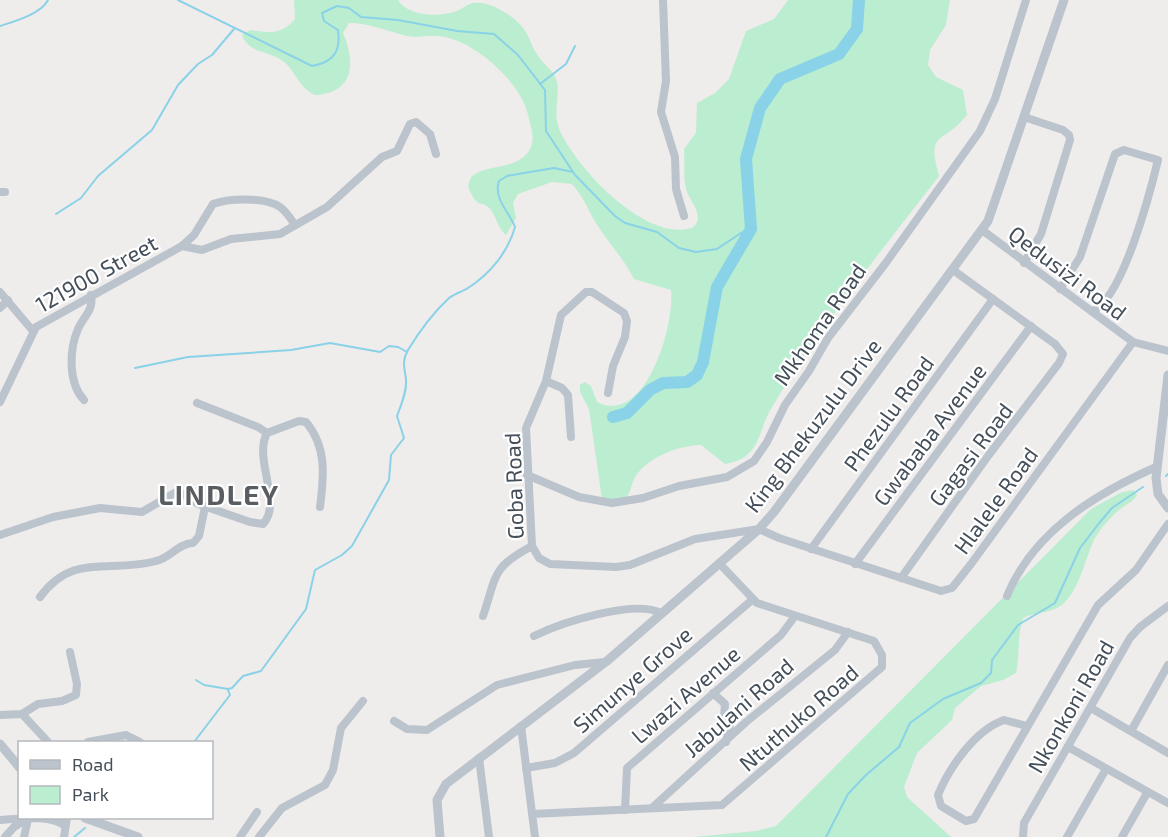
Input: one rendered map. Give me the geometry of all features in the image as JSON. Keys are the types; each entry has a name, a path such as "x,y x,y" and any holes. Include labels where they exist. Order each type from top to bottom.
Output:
{"street":[{"path":"663,0 666,81 661,112 675,157 676,189 684,216"},
{"name":"Mkhoma Road","path":"527,475 579,497 612,503 643,498 679,486 729,476 754,461 767,442 785,405 811,369 828,338 885,264 980,131 995,99 1026,0"},
{"name":"King Bhekuzulu Drive","path":"440,837 436,806 440,792 478,758 607,661 759,529 774,512 982,230 999,192 1064,0"},
{"path":"1024,117 1062,130 1069,135 1070,140 1041,234 1024,263"},
{"path":"182,246 202,250 231,239 277,235 296,225 336,200 384,156 399,149 410,124 416,123 427,129 436,154"},
{"path":"1060,289 1080,257 1114,154 1124,150 1168,163"},
{"path":"1094,311 1107,300 1118,282 1158,160"},
{"path":"182,246 194,235 210,207 227,201 267,202 278,205 296,225"},
{"name":"Qedusizi Road","path":"982,230 1078,304 1094,311 1133,342"},
{"name":"121900 Street","path":"0,402 21,363 33,331 91,295 182,246"},
{"path":"953,270 1031,326"},
{"path":"0,291 33,331"},
{"name":"Goba Road","path":"608,393 627,321 624,313 592,292 584,292 562,312 546,381 525,431 532,546 539,558 550,564 616,567 630,565 690,540 759,529"},
{"path":"84,400 76,391 72,371 76,336 92,306 91,295"},
{"name":"Phezulu Road","path":"810,549 993,299"},
{"path":"0,308 8,300"},
{"name":"Gagasi Road","path":"901,578 988,456 1059,363 1061,350 1031,326"},
{"name":"Gwababa Avenue","path":"855,564 1031,326"},
{"path":"1133,342 1168,351"},
{"name":"Hlalele Road","path":"759,529 810,549 937,591 952,588 1133,342"},
{"path":"1168,375 1156,467 1158,494 1168,508"},
{"path":"546,381 562,388 569,396 571,437"},
{"path":"197,403 238,418 267,434"},
{"path":"267,434 299,421 306,422 310,427 322,453 320,507"},
{"path":"0,535 53,517 103,507 143,512 159,500 178,491 205,507 260,524 266,521 269,496 262,451 267,434"},
{"path":"1007,596 1026,558 1056,526 1130,479 1156,467"},
{"path":"40,597 51,582 64,573 86,567 158,561 184,544 193,543 200,536 205,507"},
{"path":"1028,726 1004,720 992,727 965,752 940,791 938,800 943,809 966,821 975,818 1098,605 1136,570 1168,524"},
{"path":"483,616 494,576 501,565 532,546"},
{"name":"Ntuthuko Road","path":"532,814 725,804 881,669 883,660 877,643 752,600 719,563"},
{"name":"Simunye Grove","path":"526,768 555,763 573,753 752,600"},
{"name":"Nkonkoni Road","path":"1023,837 1024,823 1133,634 1168,606"},
{"path":"534,636 549,628 611,612 647,608 661,613"},
{"name":"Lwazi Avenue","path":"625,810 627,768 781,635 795,616"},
{"name":"Jabulani Road","path":"652,808 675,784 835,650 848,632"},
{"path":"0,715 22,714 38,704 62,701 77,694 78,684 70,652"},
{"path":"394,721 407,729 428,730 497,685 575,665 607,661"},
{"path":"1131,731 1168,664"},
{"path":"713,693 725,704 724,717 730,725 726,742"},
{"path":"259,837 282,808 325,785 333,770 341,728 363,701"},
{"path":"1091,708 1168,753"},
{"path":"22,714 47,741"},
{"path":"520,726 535,837"},
{"path":"93,741 126,735 138,741"},
{"path":"0,744 18,766"},
{"path":"1068,747 1168,803"},
{"path":"478,758 489,837"},
{"path":"1067,837 1106,769"},
{"path":"1122,837 1147,793"},
{"path":"240,837 257,812"},
{"path":"0,820 28,819 60,822 65,826"},
{"path":"5,837 14,827 28,819"},
{"path":"24,837 28,819"},
{"path":"64,837 67,819"},
{"path":"88,819 138,837"}],"green space":[{"path":"294,0 398,0 409,10 433,15 457,11 473,3 487,4 501,10 524,29 537,54 554,75 558,89 556,112 560,131 582,165 598,183 635,214 654,224 674,229 692,228 698,219 696,209 686,189 684,149 696,133 697,103 715,93 729,79 746,31 774,19 788,0 950,0 946,25 930,50 928,65 936,77 963,90 967,115 936,144 935,161 939,176 852,289 811,347 772,407 752,450 737,461 725,464 701,445 673,450 655,458 641,470 625,498 602,499 589,409 580,392 580,385 585,382 591,386 597,402 614,406 630,400 643,387 662,347 671,306 671,290 634,279 572,184 552,182 518,194 513,203 516,218 506,235 491,210 474,199 468,186 471,177 485,170 516,162 529,151 533,138 524,103 517,90 496,66 483,56 470,47 444,37 408,36 370,25 349,23 343,33 350,55 348,74 338,89 315,95 304,87 285,63 275,56 253,48 242,35 250,30 275,32 285,28 295,19"},
{"path":"1133,490 1137,495 1113,516 1095,538 1079,580 1065,602 1056,609 1023,618 1016,673 1003,680 981,686 955,708 952,720 917,753 904,787 907,797 951,837 694,837 756,831 776,826 1091,509 1120,493"}],"waterway":[{"path":"0,26 34,13 48,0"},
{"path":"178,0 312,66 326,62 337,50 338,30 324,21 322,13 337,6 349,8 361,17 494,34 518,55 545,90 546,131 575,175 615,216 625,223 657,232 679,248 696,252 717,249 751,229"},
{"path":"613,417 627,413 650,390 663,383 687,382 697,375 703,362 717,287 751,229 746,159 760,108 780,79 839,54 857,29 859,0"},
{"path":"56,214 81,198 98,176 152,130 178,85 198,64 212,55 234,29"},
{"path":"540,84 566,64 575,46"},
{"path":"196,680 204,685 228,689 232,688 243,676 261,671 306,609 315,570 342,555 352,546 389,480 391,455 404,438 397,416 406,389 404,362 408,350 426,323 448,299 466,289 491,269 503,254 512,236 515,227 500,199 499,181 507,176 554,168 573,172"},
{"path":"135,368 188,357 291,350 330,343 380,352 389,346 398,347 407,352"},
{"path":"826,837 848,794 899,747 910,723 943,699 981,683 991,673 992,660 1018,625 1055,603 1080,548 1100,522 1112,508 1143,487"},
{"path":"195,741 230,695 228,690"},
{"path":"74,837 85,828"}],"district":[{"name":"LINDLEY","path":"219,494"}]}
